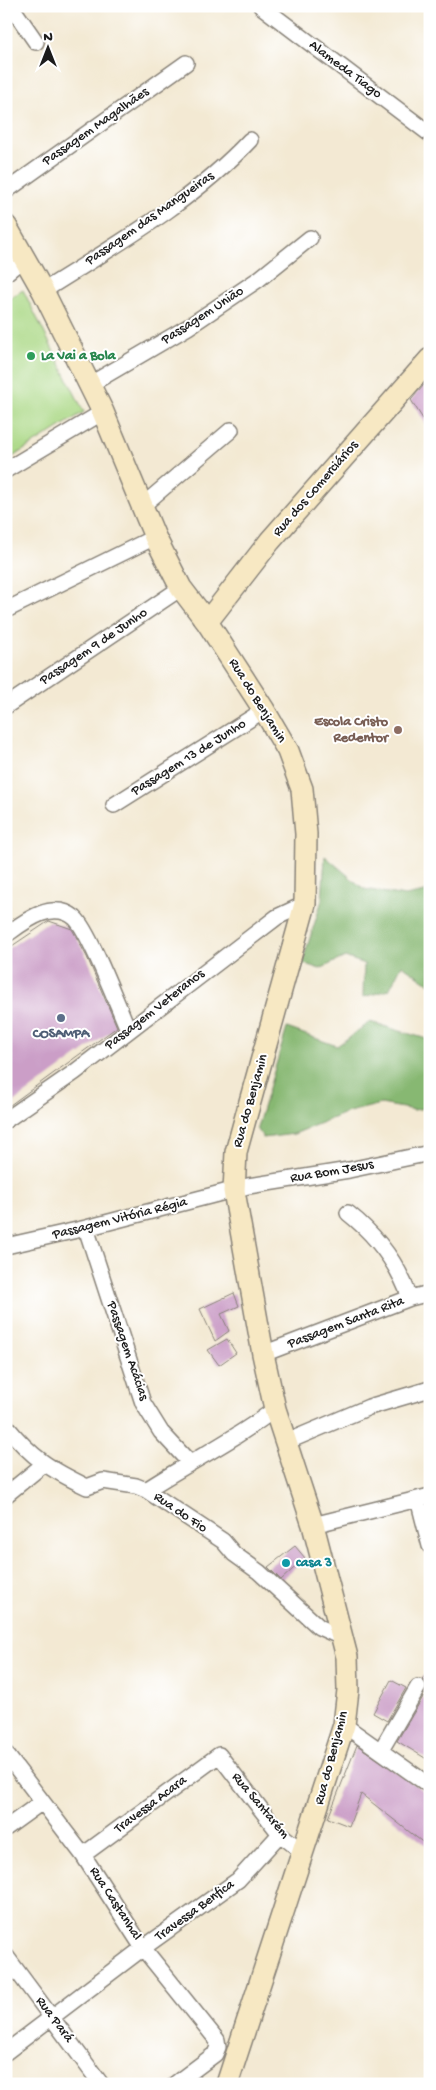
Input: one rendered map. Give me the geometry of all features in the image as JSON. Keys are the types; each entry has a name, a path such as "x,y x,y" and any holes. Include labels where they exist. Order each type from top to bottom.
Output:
{"main road":[{"name":"Rua do Benjamin","path":"6,226 43,291 103,412 155,537 181,588 207,622 264,710 288,751 302,789 306,844 305,904 236,1152 234,1191 263,1354 276,1409 313,1525 348,1668 344,1725 304,1853 227,2084"},
{"name":"Rua dos Comerciários","path":"207,622 270,541 430,359"}],"street":[{"path":"11,6 36,42"},
{"name":"Alameda Tiago","path":"261,6 430,134"},
{"name":"Passagem Magalhães","path":"6,191 186,64"},
{"name":"Passagem das Mangueiras","path":"43,291 130,236 210,180 250,140"},
{"name":"Passagem União","path":"89,385 188,327 259,279 310,238"},
{"path":"6,272 24,258"},
{"path":"6,470 103,412"},
{"path":"142,506 231,430"},
{"path":"6,610 155,537"},
{"name":"Passagem 9 de Junho","path":"6,706 181,588"},
{"name":"Passagem 13 de Junho","path":"114,805 264,710"},
{"name":"Passagem Veteranos","path":"6,1120 75,1072 128,1029 277,916 305,904"},
{"path":"6,935 28,919 44,912 60,912 75,918 89,940 128,1029"},
{"name":"Rua Bom Jesus","path":"234,1191 430,1153"},
{"name":"Passagem Vitória Régia","path":"6,1246 234,1191"},
{"path":"348,1213 364,1225 390,1256 402,1276 410,1298"},
{"name":"Passagem Acácias","path":"86,1228 143,1403 160,1432 190,1462"},
{"name":"Passagem Santa Rita","path":"263,1354 410,1298 430,1293"},
{"path":"286,1442 370,1407 430,1389"},
{"path":"146,1490 190,1462 246,1431 276,1409"},
{"name":"Rua do Fio","path":"6,1426 25,1450 66,1478 87,1487 103,1481 136,1486 146,1490 224,1541 234,1554 259,1572 319,1627 341,1637"},
{"path":"6,1495 44,1464"},
{"path":"313,1525 424,1498 430,1546"},
{"path":"381,1750 418,1687"},
{"path":"344,1725 430,1786"},
{"name":"Rua Castanhal","path":"6,1754 83,1855 143,1948 216,2040 218,2047 216,2054 175,2084"},
{"name":"Rua Santarém","path":"219,1755 280,1834 304,1853"},
{"name":"Travessa Acara","path":"83,1855 219,1755"},
{"path":"6,1828 42,1802"},
{"name":"Travessa Benfica","path":"6,2052 51,2016 238,1880 280,1834"},
{"name":"Rua Pará","path":"6,1956 101,2084"}],"green space":[{"name":"La Vai a Bola","path":"23,290 84,412 6,461 6,301"},
{"path":"325,856 364,889 405,896 430,891 430,984 402,965 389,990 363,997 364,964 345,957 320,969 302,963 322,900"},
{"path":"370,1022 430,1040 430,1107 414,1110 381,1104 345,1113 294,1134 263,1138 257,1128 287,1028 337,1046"}],"building":[{"path":"430,378 430,430 411,400"},
{"name":"COSAMPA","path":"49,921 72,929 87,957 117,1027 6,1108 6,950"},
{"path":"234,1293 239,1306 221,1314 229,1331 215,1341 200,1309"},
{"path":"227,1339 236,1353 219,1365 208,1350"},
{"name":"casa 3","path":"295,1546 305,1558 281,1580 268,1567"},
{"path":"430,1670 430,1761 397,1741 426,1692 426,1683 422,1679"},
{"path":"391,1680 406,1688 387,1721 373,1713"},
{"path":"357,1745 430,1795 430,1848 361,1794 349,1826 328,1818"}],"place":[{"name":"La Vai a Bola","path":"31,356"},
{"name":"Escola Cristo Redentor","path":"398,730"},
{"name":"COSAMPA","path":"61,1018"},
{"name":"casa 3","path":"286,1563"}]}
